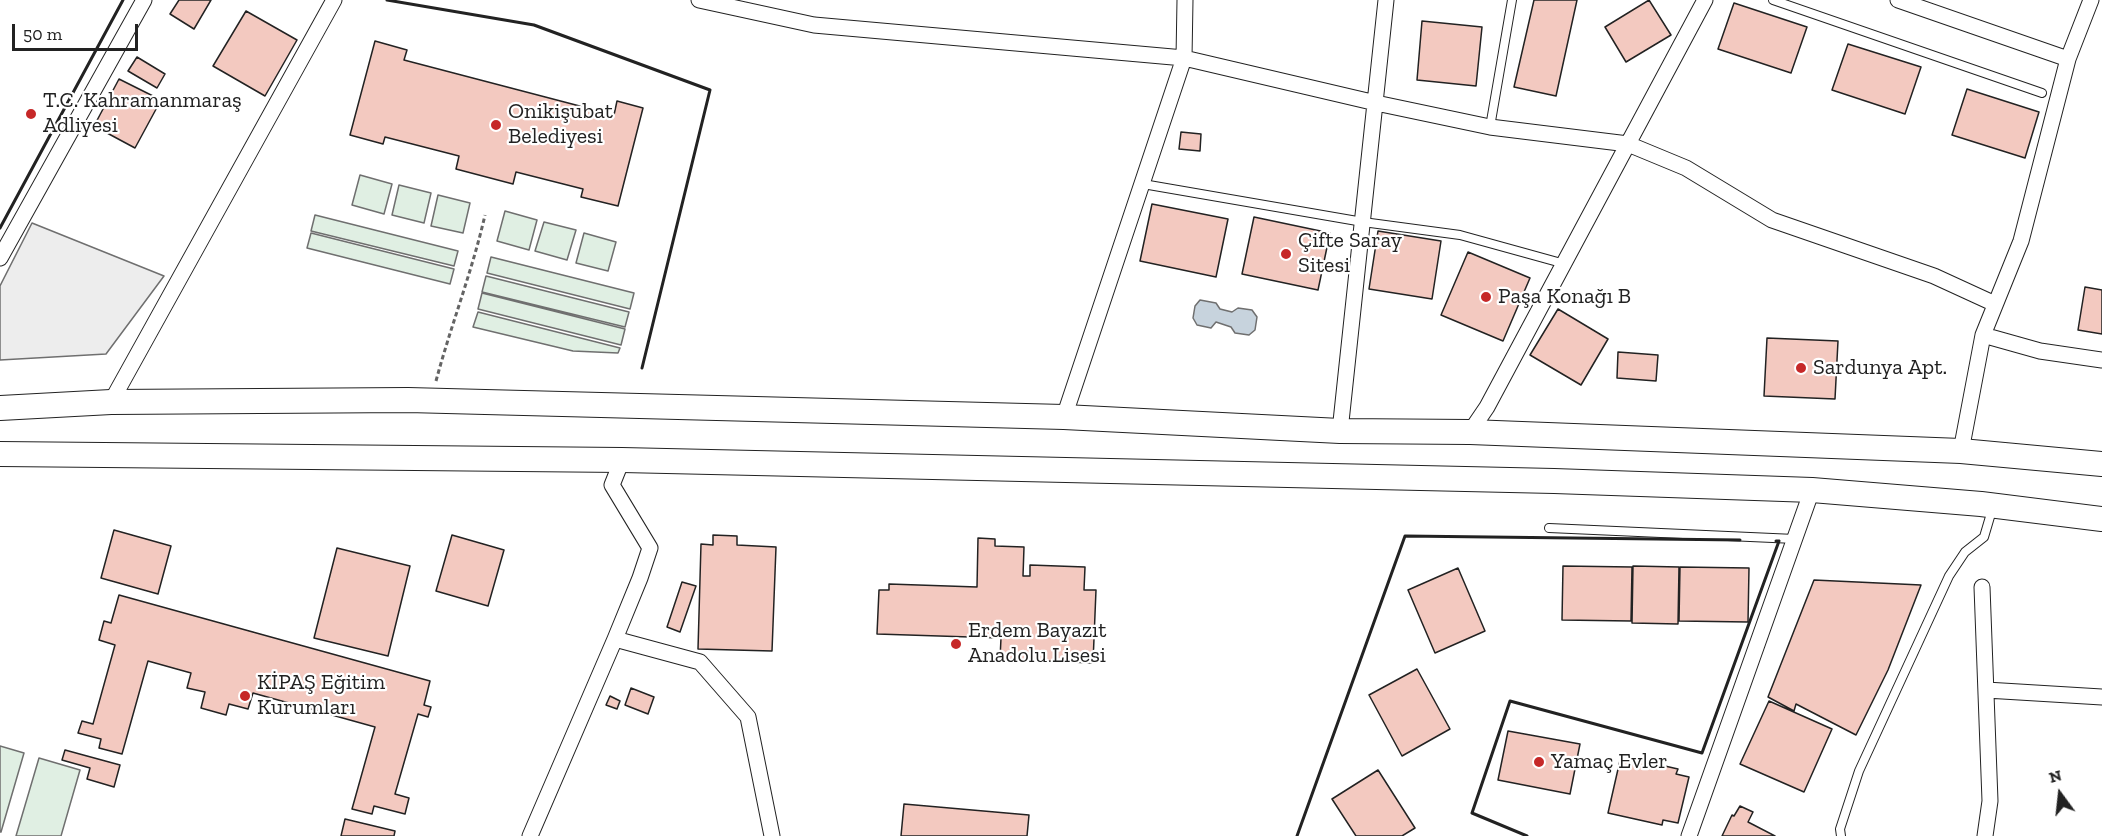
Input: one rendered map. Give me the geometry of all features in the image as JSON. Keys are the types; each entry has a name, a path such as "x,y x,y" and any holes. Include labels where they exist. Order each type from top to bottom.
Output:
{"main road":[{"path":"0,408 111,402 431,400 1064,417 1340,431 1470,432 1961,451 2102,464"},
{"path":"0,454 622,460 1554,482 1812,490 1993,506 2102,519"}],"street":[{"path":"0,258 144,0"},
{"path":"111,402 334,0"},
{"path":"699,0 814,25 1184,58 1490,127 1628,144 1686,168 1772,220 1934,276 1995,304"},
{"path":"1064,417 1184,58 1185,0"},
{"path":"1340,431 1386,0"},
{"path":"1470,432 1487,407 1565,264 1705,0"},
{"path":"1898,0 2068,59"},
{"path":"1961,451 1983,335 2021,241 2068,59 2091,0"},
{"path":"1983,335 2040,351 2102,360"},
{"path":"530,836 615,639 650,548 612,485 622,460"},
{"path":"1689,836 1812,490"},
{"path":"1982,587 1990,801 1985,836"},
{"path":"615,639 700,662 748,717 772,836"},
{"path":"1986,690 2102,697"}],"lane":[{"path":"1490,127 1512,0"},
{"path":"1773,0 2042,93"},
{"path":"1143,184 1363,222 1460,235 1565,264"},
{"path":"1841,836 1840,829 1859,771 1949,576 1965,552 1984,537 1993,506"},
{"path":"1549,528 1795,539"}],"path":[{"path":"431,400 445,346 477,251 485,215"}],"green space":[{"path":"360,175 392,184 384,214 352,205"},
{"path":"399,185 431,193 424,223 392,215"},
{"path":"438,195 470,203 463,233 431,226"},
{"path":"505,211 537,220 529,250 497,241"},
{"path":"315,215 458,251 454,266 311,231"},
{"path":"544,222 576,230 567,260 535,251"},
{"path":"311,233 454,269 450,284 307,248"},
{"path":"584,233 616,242 608,271 576,263"},
{"path":"491,257 634,293 630,309 487,273"},
{"path":"486,276 629,312 625,327 482,292"},
{"path":"482,293 625,329 621,345 478,309"},
{"path":"478,312 620,348 618,353 573,351 473,327"},
{"path":"0,746 24,753 1,832 0,832"},
{"path":"39,758 80,770 61,836 16,836"}],"shaded area":[{"path":"32,223 164,276 106,354 0,360 0,286"},
{"path":"1200,300 1216,303 1220,309 1232,312 1238,308 1252,310 1257,317 1255,330 1249,335 1235,333 1231,327 1216,322 1211,328 1197,325 1193,318 1195,306"}],"building":[{"path":"179,0 211,0 194,29 170,14"},
{"path":"1534,0 1577,0 1556,96 1514,87"},
{"path":"1649,0 1671,35 1626,62 1605,27"},
{"path":"1734,3 1807,27 1791,73 1718,49"},
{"path":"246,11 297,40 265,96 213,66"},
{"path":"1422,21 1482,27 1476,86 1417,80"},
{"name":"Onikişubat Belediyesi","path":"375,41 407,50 404,60 614,115 617,101 643,108 618,206 581,197 583,189 516,172 513,184 456,169 459,156 385,137 383,144 350,135"},
{"path":"1848,44 1921,67 1905,114 1832,90"},
{"path":"137,57 165,74 157,88 128,71"},
{"path":"119,79 161,100 135,148 94,126"},
{"path":"1967,89 2039,112 2025,158 1952,135"},
{"path":"1181,132 1201,134 1200,151 1179,149"},
{"path":"1152,204 1228,219 1216,277 1140,261"},
{"name":"Çifte Saray Sitesi","path":"1254,217 1330,233 1318,290 1242,274"},
{"path":"1378,231 1441,241 1432,299 1369,289"},
{"name":"Paşa Konağı B","path":"1468,252 1530,278 1503,341 1441,315"},
{"path":"2085,287 2102,290 2102,334 2078,330"},
{"path":"1558,309 1608,339 1581,385 1530,355"},
{"name":"Sardunya Apt.","path":"1767,338 1838,341 1835,399 1764,396"},
{"path":"1618,352 1658,355 1656,381 1617,378"},
{"path":"114,530 171,546 158,594 101,578"},
{"path":"452,535 504,550 488,606 436,591"},
{"path":"713,535 737,536 737,545 776,547 772,651 698,649 701,544 713,545"},
{"name":"Erdem Bayazıt Anadolu Lisesi","path":"978,538 995,539 995,546 1024,547 1023,576 1030,576 1030,565 1085,567 1084,590 1096,590 1093,663 1000,659 1001,638 877,634 879,590 889,590 889,584 977,587"},
{"path":"337,548 410,566 388,656 314,638"},
{"path":"1563,566 1632,567 1631,621 1562,620"},
{"path":"1633,566 1679,567 1678,624 1632,623"},
{"path":"1680,567 1749,568 1748,622 1679,621"},
{"path":"1458,568 1485,631 1435,653 1408,590"},
{"path":"1814,580 1921,585 1888,670 1856,735 1796,704 1794,711 1768,697"},
{"path":"682,582 696,586 680,632 667,627"},
{"path":"119,595 430,681 424,705 431,707 428,717 418,714 395,794 409,798 405,814 374,806 372,814 352,809 375,727 253,693 248,709 229,704 226,715 201,708 205,692 187,688 191,673 148,661 122,754 99,748 101,739 78,733 82,721 93,724 115,645 99,640 104,621 111,623"},
{"path":"1417,669 1450,729 1402,756 1369,695"},
{"path":"631,688 654,697 648,714 625,705"},
{"path":"610,696 620,701 617,709 606,705"},
{"path":"1769,701 1832,729 1804,792 1740,764"},
{"name":"Yamaç Evler","path":"1508,731 1580,744 1570,794 1498,780"},
{"path":"65,750 120,765 114,787 87,779 90,768 62,760"},
{"path":"1621,756 1678,769 1676,774 1689,777 1678,823 1663,820 1662,825 1608,813"},
{"path":"1378,770 1415,828 1402,836 1356,836 1332,799"},
{"path":"904,804 1029,815 1027,836 901,836"},
{"path":"1740,806 1753,812 1748,822 1775,836 1722,836 1732,815 1734,816"},
{"path":"345,819 395,831 394,836 341,836"}],"wall":[{"path":"0,228 123,0"},
{"path":"387,0 534,25 710,90 642,368"},
{"path":"1297,836 1405,536 1740,540"},
{"path":"1527,836 1472,813 1510,701 1702,753 1779,541 1776,541"}],"place":[{"name":"T.C. Kahramanmaraş Adliyesi","path":"31,114"},
{"name":"Onikişubat Belediyesi","path":"496,125"},
{"name":"Çifte Saray Sitesi","path":"1286,254"},
{"name":"Paşa Konağı B","path":"1486,297"},
{"name":"Sardunya Apt.","path":"1801,368"},
{"name":"Erdem Bayazıt Anadolu Lisesi","path":"956,644"},
{"name":"KİPAŞ Eğitim Kurumları","path":"245,696"},
{"name":"Yamaç Evler","path":"1539,762"}]}
